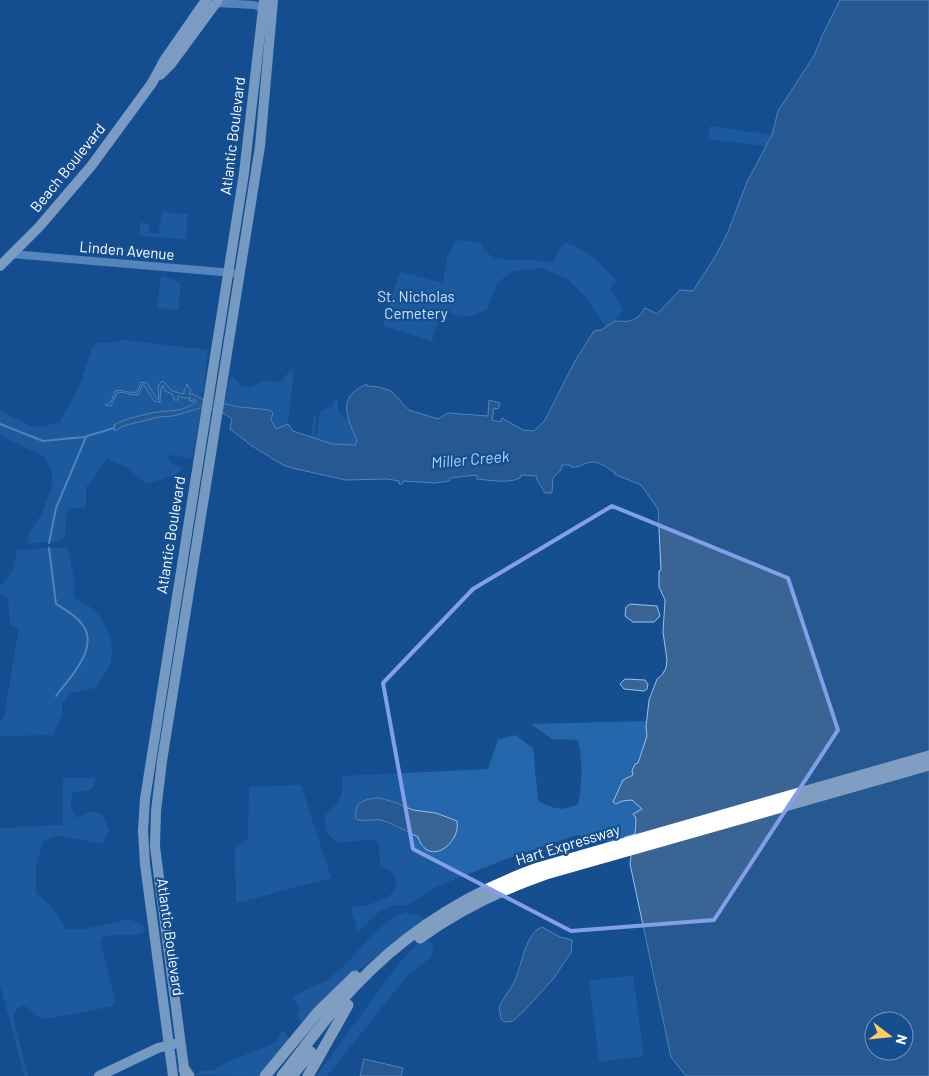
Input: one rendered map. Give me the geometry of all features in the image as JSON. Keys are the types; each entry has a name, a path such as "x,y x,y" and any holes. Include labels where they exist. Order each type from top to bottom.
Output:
{"highway":[{"name":"Beach Boulevard","path":"0,266 39,227 83,176 152,83 165,59 209,1"},
{"name":"Hart Expressway","path":"292,1076 348,1004 378,973 415,936 446,911 471,896 538,868 929,756"},
{"name":"Hart Expressway","path":"282,1076 341,1001 391,950 473,904 539,876 929,764"},
{"path":"265,1076 331,998 361,972 391,950"},
{"path":"308,1076 348,1004"}],"main road":[{"name":"Atlantic Boulevard","path":"173,1076 145,864 144,815 147,784 250,132 266,6 273,0"},
{"name":"Atlantic Boulevard","path":"186,1074 180,1042 158,869 155,832 156,811 162,760 260,146 266,6"},
{"path":"100,1076 158,1048 180,1042"}],"street":[{"path":"209,1 266,6"},
{"name":"Linden Avenue","path":"12,254 240,274"}],"highlighted area":[{"path":"612,506 788,578 838,730 714,920 571,931 413,849 383,683 473,589"}],"green space":[{"path":"710,126 772,135 766,146 708,139"},
{"path":"162,212 188,214 186,239 139,236 140,222 148,224 150,233 158,234"},
{"name":"St. Nicholas Cemetery","path":"456,240 480,243 487,253 503,260 546,261 553,263 557,252 565,243 572,245 594,258 617,281 610,288 623,310 615,321 606,327 585,296 568,279 541,268 513,271 497,283 487,310 467,317 441,311 432,341 383,326 400,272 443,283 447,258"},
{"path":"164,276 180,283 179,310 157,308 161,277"},
{"path":"125,340 208,350 203,392 200,393 202,399 189,394 187,387 185,394 172,391 165,383 158,386 159,399 157,399 147,383 139,384 137,392 133,393 125,390 113,394 108,406 113,404 117,393 139,394 142,385 144,385 154,401 161,400 161,388 163,385 169,392 175,395 190,397 190,401 196,400 195,403 179,410 120,421 115,430 123,426 160,417 173,416 200,408 192,459 172,455 166,457 172,464 183,469 147,484 129,469 107,458 86,487 86,507 70,508 66,513 65,538 52,542 28,543 29,534 41,515 53,483 51,471 45,457 0,435 0,411 31,426 41,427 60,422 81,383 92,348 99,342 110,343"},
{"path":"294,369 288,424 276,429 271,420 273,413 225,403 230,377 234,378 242,387 250,388 264,381 282,382 285,376"},
{"path":"336,398 338,400 338,412 349,422 357,440 355,445 332,444 311,437 314,416 316,416 315,437 317,436 322,410 332,407"},
{"path":"67,547 74,581 75,598 96,612 106,626 111,643 111,660 104,676 95,688 71,693 62,704 62,715 53,735 0,736 0,721 4,718 19,628 10,625 8,598 0,594 0,586 8,578 12,570 17,550"},
{"path":"646,721 647,736 644,748 621,801 632,800 642,809 635,824 635,834 619,844 577,835 506,859 438,886 408,905 392,905 380,911 358,932 351,908 369,905 390,896 397,883 392,872 380,866 379,842 370,839 338,843 327,833 324,817 341,795 342,776 488,769 498,740 515,735 533,748 538,800 548,806 562,809 578,804 581,756 578,740 552,739 531,724","holes":["397,803 413,810 436,813 457,821 457,830 454,838 443,849 436,852 429,851 423,846 418,837 379,820"]},
{"path":"63,778 95,778 94,785 89,790 73,792 70,806 76,818 91,811 103,815 109,832 102,844 58,835 43,841 36,867 36,893 52,907 66,929 84,929 130,919 144,926 145,930 141,934 103,936 100,941 115,1000 113,1006 46,1019 40,1018 24,1006 17,1009 13,1016 28,1076 24,1076 0,983 0,828 63,825"},
{"path":"301,785 331,878 236,903 235,848 248,839 249,787"},
{"path":"405,912 424,919 354,974 303,1022 297,1018 300,1009 293,998 334,975 385,924"},
{"path":"422,941 434,943 431,957 406,977 327,1076 316,1076 400,962"},
{"path":"633,975 644,1056 599,1062 589,981"},
{"path":"282,1030 288,1036 289,1044 260,1076 192,1075 203,1070 212,1071 228,1062 274,1043 277,1041"}],"water":[{"path":"840,0 929,0 929,1076 686,1076 671,1057 630,864 631,856 623,850 625,837 635,834 636,818 633,814 642,809 632,800 616,804 613,802 623,780 633,775 632,771 635,764 638,763 647,736 649,700 657,679 666,668 667,660 663,632 665,600 659,587 659,571 661,570 658,509 641,485 614,474 607,467 594,462 574,467 562,465 561,470 553,478 552,493 545,493 537,480 537,476 521,475 520,478 515,480 499,481 477,479 477,475 450,478 449,481 434,483 403,481 402,484 399,484 399,481 387,479 346,480 283,465 252,446 230,429 232,419 212,409 200,408 173,416 159,417 123,426 115,431 114,425 122,421 151,413 186,408 196,401 194,399 190,401 190,397 189,399 178,396 178,400 174,400 173,395 164,390 163,385 160,402 154,401 144,385 142,385 139,394 117,393 111,406 105,405 111,402 115,391 137,392 141,382 147,383 157,399 159,399 158,386 162,381 172,391 184,394 187,384 191,391 189,394 202,399 240,407 270,410 273,413 271,420 276,429 288,424 293,431 332,444 355,445 357,440 347,415 348,401 351,395 367,384 367,386 391,391 409,410 438,419 448,413 488,416 489,400 500,403 498,409 494,408 492,420 501,422 502,418 523,430 534,431 545,420 575,361 594,331 601,330 615,321 636,319 645,308 657,314 680,290 693,291 715,257 728,232 747,182 772,135 778,111 814,56"},
{"path":"630,604 657,606 660,616 654,622 633,622 625,616 626,607"},
{"path":"625,679 645,680 648,684 647,689 644,691 624,689 620,684"},
{"path":"380,798 413,810 436,813 457,821 457,830 454,838 443,849 436,852 429,851 423,846 418,837 395,825 380,820 356,819 357,808 361,802"},
{"path":"542,927 560,937 572,940 571,952 554,978 524,1011 513,1021 505,1022 501,1019 499,1007 515,980 528,943 536,930"},
{"path":"364,1059 403,1068 401,1076 360,1076"}],"waterway":[{"name":"Miller Creek","path":"0,424 43,441 84,437 114,428"},
{"path":"49,543 56,508 86,437"},
{"path":"49,548 56,604 78,620 84,627 87,636 85,654 56,696"}]}
